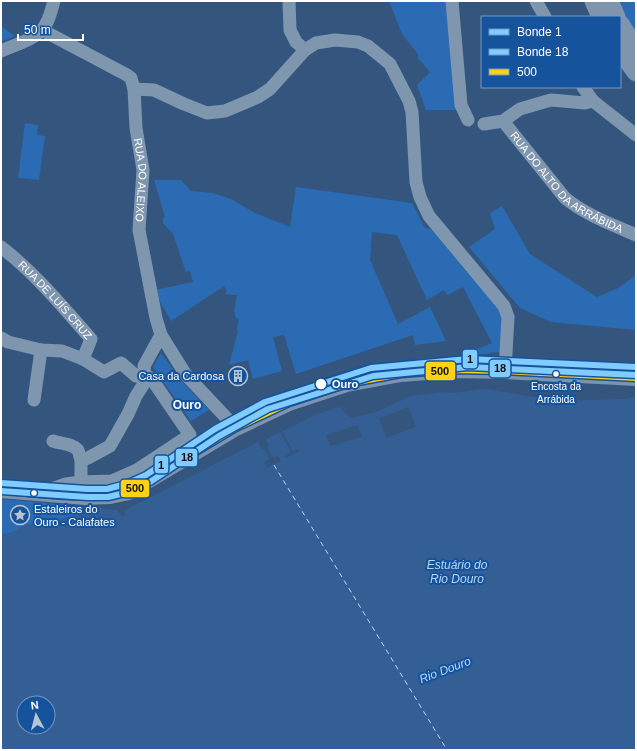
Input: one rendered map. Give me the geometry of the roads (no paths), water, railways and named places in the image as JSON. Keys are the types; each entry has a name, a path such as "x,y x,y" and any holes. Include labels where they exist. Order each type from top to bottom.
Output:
{"highway":[{"path":"594,1 601,16"},
{"path":"608,1 616,16"},
{"path":"621,26 636,49"},
{"path":"621,51 636,72"}],"main road":[{"path":"1,490 85,497 110,496 129,492 236,428 289,403 347,384 401,374 453,370 506,371 636,378"}],"street":[{"path":"1,51 32,37 42,30 48,21 54,1"},
{"path":"289,1 290,30 296,42 305,50"},
{"path":"452,1 461,105 468,120"},
{"path":"536,1 544,16"},
{"path":"42,30 127,75 131,78 134,89 154,90 207,113 225,111 258,97 270,89 305,50 316,43 335,40 358,42 368,46 390,64 409,100 412,112 416,182 420,197 429,216 504,306 508,317 506,371"},
{"path":"584,88 594,101 636,135"},
{"name":"RUA DO ALEIXO","path":"134,89 136,128 143,170 139,230 156,318 161,335 186,374 236,428"},
{"path":"484,124 503,121 520,109 551,100 584,103 594,101"},
{"name":"RUA DO ALTO DA ARRÁBIDA","path":"503,121 564,198 594,217 636,235"},
{"name":"RUA DE LUÍS CRUZ","path":"1,247 18,260 33,275 91,339 83,359"},
{"path":"80,460 88,458 110,446 145,382 144,366 161,335"},
{"path":"1,338 8,342 41,350 62,351 83,359 104,372 121,363 136,376 151,378 190,435 137,470 112,481 66,484 40,493"},
{"path":"34,400 41,350"},
{"path":"53,441 61,444 69,444 78,450 81,482"}],"water":[{"name":"Estuário do Rio Douro","path":"485,389 560,401 625,399 636,396 636,750 1,750 1,534 11,533 23,526 40,524 103,509 117,510 122,516 125,515 125,510 258,442 262,450 269,446 266,439 317,414 339,407 351,418 376,412 410,396 443,392 453,393"}],"tram line":[{"name":"1","path":"1,483 87,489 107,489 126,484 146,475 215,429 265,402 371,368 468,359 636,367"},
{"name":"18","path":"1,491 87,497 108,497 129,492 150,482 219,436 268,409 373,376 468,367 636,375"}],"place":[{"name":"Encosta da Arrábida","path":"556,374"},
{"name":"Casa da Cardosa","path":"238,376"},
{"name":"Ouro","path":"321,384"},
{"name":"Estaleiros do Ouro - Calafates","path":"20,515"}],"district":[{"name":"Ouro","path":"187,405"}],"water label":[{"name":"Rio Douro","path":"445,670"}]}
